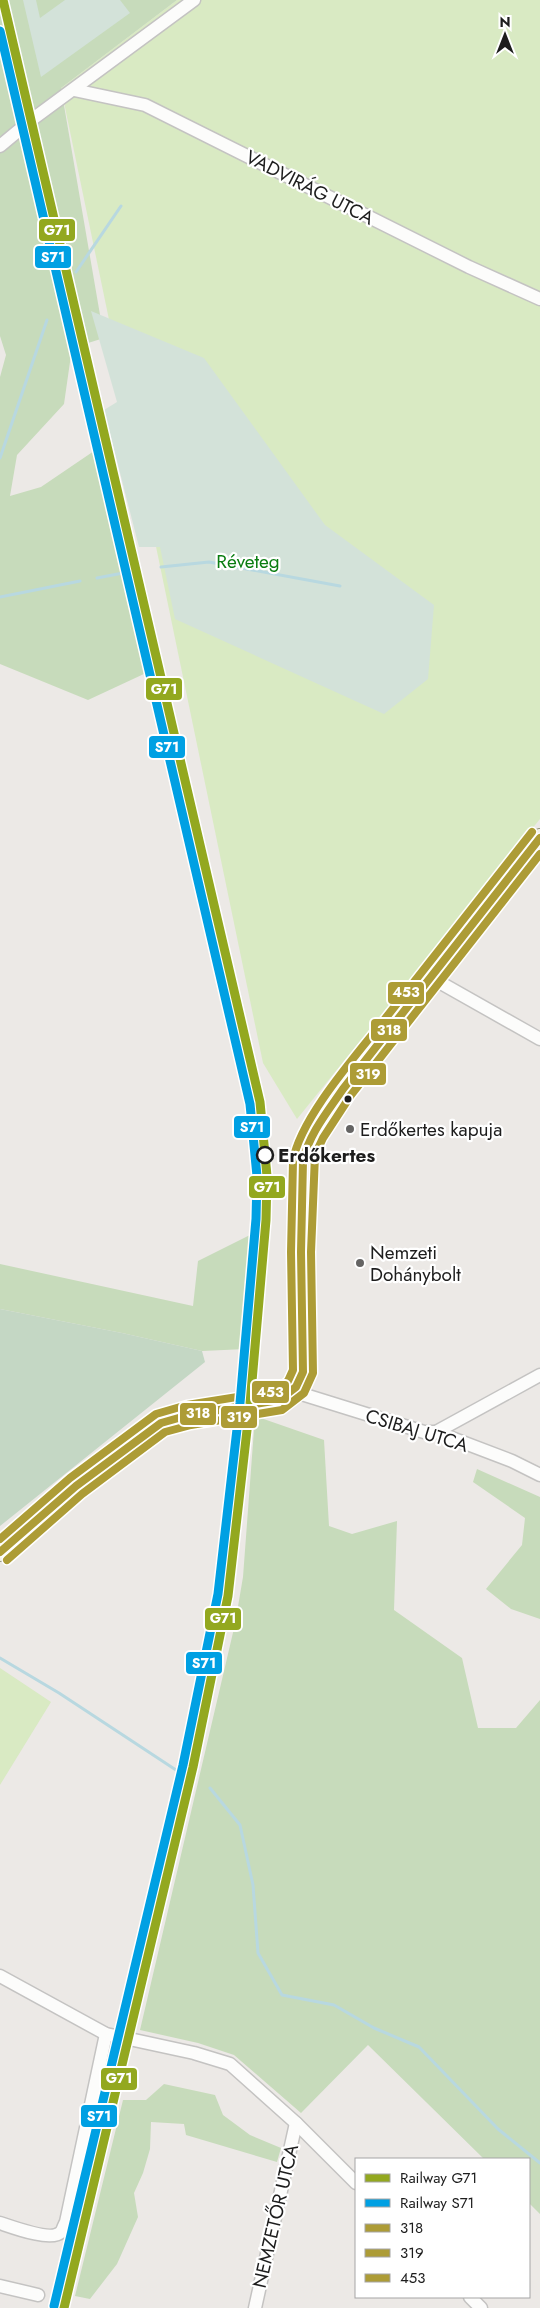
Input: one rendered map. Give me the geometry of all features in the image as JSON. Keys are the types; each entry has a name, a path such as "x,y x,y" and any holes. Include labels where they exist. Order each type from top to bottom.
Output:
{"main road":[{"path":"0,1552 76,1486 161,1423 189,1415 250,1404 269,1403 292,1391 300,1382 303,1372 301,1225 305,1152 314,1133 344,1089 540,838"}],"street":[{"path":"0,146 30,121 194,0"},
{"name":"VADVIRÁG UTCA","path":"74,90 145,105 469,267 540,299"},
{"path":"432,978 540,1039"},
{"path":"436,1432 540,1375"},
{"name":"CSIBAJ UTCA","path":"292,1391 424,1432 436,1432 540,1475"},
{"path":"0,1976 106,2034 194,2053 230,2064 296,2123 355,2182"},
{"path":"0,2223 43,2235 55,2236 61,2232 66,2222 106,2034"},
{"name":"NEMZETŐR UTCA","path":"255,2308 296,2123"},
{"path":"0,2286 38,2295"},
{"path":"471,2298 481,2308"}],"green space":[{"path":"0,0 177,0 61,88 104,338 72,348 64,404 17,455 10,496 41,487 94,451 146,673 88,700 0,664 0,377 6,355 0,336"},
{"path":"23,0 36,0 40,18 65,0 120,0 130,13 41,77"},
{"path":"177,0 540,0 540,819 297,1119 263,1063 61,88"},
{"name":"Réveteg","path":"91,311 204,358 325,525 434,605 428,679 384,714 175,619 160,547 139,547 104,410 117,402"},
{"path":"256,1232 246,1349 202,1351 0,1309 0,1264 193,1306 198,1261"},
{"path":"0,1309 202,1351 205,1362 0,1526"},
{"path":"255,1416 324,1440 329,1526 352,1534 397,1521 394,1610 462,1658 478,1728 516,1728 540,1700 540,2214 530,2204 530,2158 483,2158 368,2045 301,2113 234,2055 198,2043 140,2030 235,1624 243,1577"},
{"path":"477,1469 540,1497 540,1619 511,1609 486,1589 522,1545 525,1518 473,1482"},
{"path":"0,1668 51,1702 0,1785"},
{"path":"164,2084 215,2095 223,2115 250,2135 281,2148 277,2162 186,2135 184,2124 151,2122 150,2149 143,2173 134,2193 138,2217 117,2264 90,2299 75,2296 123,2100 146,2100"}],"waterway":[{"path":"76,272 121,206"},
{"path":"0,458 47,320"},
{"path":"161,567 209,562 340,586"},
{"path":"97,578 123,573"},
{"path":"0,597 80,581"},
{"path":"0,1658 59,1693 179,1772"},
{"path":"210,1788 240,1825 253,1885 258,1953 282,1995 334,2005 374,2028 419,2047 498,2129 540,2163"}],"rail line":[{"name":"G71","path":"3,0 260,1102 267,1176 266,1220 250,1404 228,1596 193,1767 64,2308"},
{"name":"S71","path":"0,31 250,1104 257,1176 256,1219 240,1403 218,1594 183,1765 54,2306"}],"transit line":[{"name":"453","path":"0,1539 70,1478 156,1414 187,1405 275,1391 288,1381 293,1370 291,1252 293,1161 298,1144 319,1105 347,1065 532,832"},
{"name":"318","path":"0,1552 76,1486 161,1423 189,1415 279,1400 296,1387 303,1372 301,1252 303,1161 310,1141 343,1089 540,838"},
{"name":"319","path":"7,1560 82,1494 165,1432 191,1425 282,1410 304,1393 313,1373 311,1252 315,1155 323,1138 351,1095 540,854"}],"place":[{"name":"Erdőkertes kapuja","path":"350,1129"},
{"name":"Erdőkertes","path":"265,1155"},
{"name":"Nemzeti Dohánybolt","path":"360,1263"}]}
